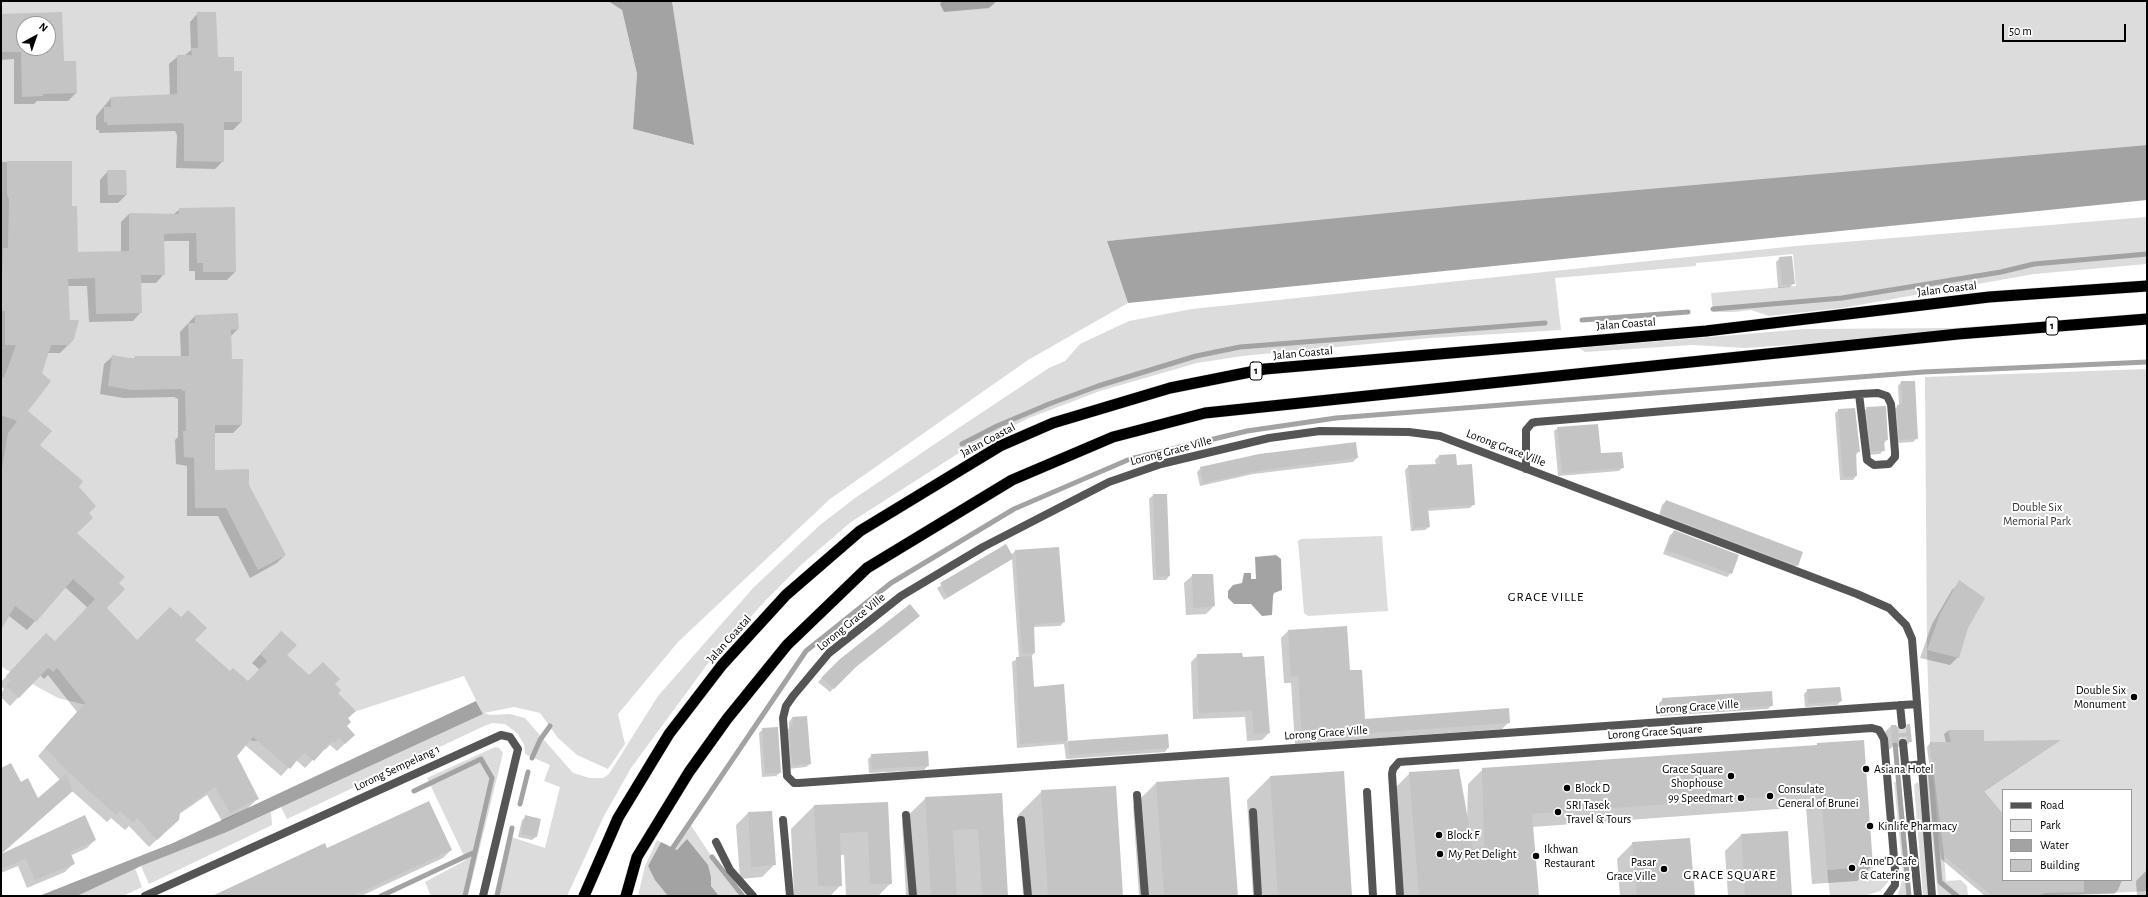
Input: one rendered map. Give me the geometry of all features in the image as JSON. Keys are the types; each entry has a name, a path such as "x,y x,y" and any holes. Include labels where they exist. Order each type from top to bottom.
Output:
{"highway":[{"name":"Jalan Coastal","path":"584,896 618,818 669,734 722,665 786,595 860,531 1000,446 1053,422 1170,388 1265,369 1706,331 1989,297 2147,286"},
{"name":"1","path":"626,896 637,857 689,772 723,724 788,645 867,568 1012,480 1113,437 1205,413 1958,334 2147,319"}],"street":[{"path":"1526,469 1526,430 1532,423 1536,422 1859,394 1882,393 1890,400 1895,457 1889,464 1874,466 1867,460 1859,394"},
{"name":"Lorong Grace Ville","path":"1320,431 1410,432 1440,436 1857,594 1889,608 1906,625 1912,639 1917,704 799,783 794,783 787,776 783,718 786,706 829,653 902,596 969,555 1042,515 1109,482 1161,464 1269,438 1320,431"},
{"path":"1917,704 1932,896"},
{"path":"1900,705 1902,725"},
{"name":"Lorong Grace Square","path":"1400,896 1392,774 1393,769 1399,762 1872,728 1879,730 1884,739 1895,870 1895,885 1887,896"},
{"name":"Lorong Sempelang 1","path":"145,896 501,735 510,737 518,749 483,896"},
{"path":"1903,742 1918,896"},
{"path":"1906,766 1922,764"},
{"path":"1367,792 1373,896"},
{"path":"1137,794 1145,896"},
{"path":"1253,812 1258,896"},
{"path":"906,815 913,896"},
{"path":"783,820 790,896"},
{"path":"1021,820 1028,896"},
{"path":"716,842 730,870 753,896"}],"green space":[{"path":"1,1 608,1 622,10 637,75 633,129 693,145 672,1 2147,1 2147,145 1107,241 1128,303 1028,360 830,499 678,642 618,714 625,744 608,769 577,755 558,738 540,713 514,707 484,713 490,715 510,714 525,718 573,773 590,778 603,778 609,774 658,696 754,587 820,525 855,498 960,427 1049,368 1065,361 1080,344 1129,321 1192,309 1649,261 1796,246 2147,217 2147,264 2034,274 1842,308 1769,316 1751,310 1713,312 1711,293 1796,286 1793,254 1696,263 1696,266 1555,278 1561,330 1431,338 1242,356 1197,363 1100,391 1029,418 962,451 851,522 802,564 765,601 706,666 631,768 604,816 567,896 494,896 508,836 545,848 560,787 544,781 550,765 525,754 524,744 517,733 505,724 492,723 482,727 287,819 281,807 483,714 464,676 265,741 252,741 236,733 172,726 58,698 5,669 1,665"},
{"path":"2056,321 2057,327 1745,348 1692,345 1585,352 1579,348 1805,329 1954,328"},
{"name":"Double Six Memorial Park","path":"2147,369 2147,891 2058,896 1993,896 1944,855 1946,881 1961,880 1967,886 1968,896 1938,896 1925,768 1933,767 1930,742 1927,651 1925,377"},
{"path":"1382,536 1388,611 1308,616 1304,613 1298,541 1301,539"},
{"path":"495,747 499,748 503,753 468,896 431,896 425,882 466,860 427,778"},
{"path":"1894,782 1901,782 1911,896 1897,896 1903,874"},
{"path":"1917,782 1919,784 1928,896 1923,896 1914,785"},
{"path":"271,812 272,825 149,884 141,866 227,832"},
{"path":"690,824 712,857 743,896 719,896 711,886 711,877 687,840 677,850 673,848"},
{"path":"657,840 661,842 648,866 668,896 638,896 645,866"},
{"path":"1873,866 1874,873 1888,872 1888,882 1880,891 1865,896 1830,896 1827,870"},
{"path":"135,868 142,887 123,896 77,896"}],"water":[{"path":"608,1 672,1 694,145 633,129 637,74 622,10"},
{"path":"942,1 997,1 989,8 944,12 940,4"},
{"path":"2147,145 2147,200 1128,303 1107,241 1468,205"},
{"path":"1276,555 1281,559 1282,590 1274,593 1272,615 1262,616 1251,604 1234,604 1228,598 1228,591 1233,585 1242,583 1244,573 1251,573 1251,579 1256,579 1255,557"},
{"path":"476,701 483,714 227,832 141,866 77,896 39,896 173,843"},
{"path":"687,839 708,865 711,877 711,886 719,896 668,896 655,880 648,866 661,842 677,850"}],"building":[{"path":"62,12 64,61 76,61 77,93 43,94 43,96 22,97 21,56 56,56 56,16 16,16 16,52 1,52 1,14"},
{"path":"197,12 216,12 218,57 234,57 234,71 242,71 242,122 224,122 224,162 184,161 183,123 107,125 107,122 104,122 104,107 111,107 111,97 177,94 177,55 192,55 191,48 198,48"},
{"path":"7,161 72,161 72,206 77,206 78,252 129,251 129,213 179,214 179,208 235,207 236,272 203,272 203,263 197,263 196,233 164,234 165,275 141,275 142,313 96,314 95,278 68,279 70,320 79,320 74,339 69,345 51,345 42,373 51,381 28,411 52,431 40,445 83,481 79,487 96,506 89,513 93,518 77,533 125,577 119,583 125,589 107,608 137,640 170,607 181,617 188,610 207,628 195,640 230,671 233,668 248,681 267,661 260,654 281,631 297,645 287,655 309,675 323,662 340,679 335,684 341,690 338,693 356,711 348,718 351,722 347,726 355,735 345,744 339,738 334,743 332,741 314,761 304,752 290,769 253,737 237,756 259,799 230,813 215,787 180,812 179,820 157,840 137,818 133,823 120,811 116,815 68,772 45,748 85,703 57,668 53,672 48,668 19,698 6,686 11,681 6,676 46,633 55,641 95,599 73,579 36,622 15,606 1,630 1,475 8,433 17,421 1,415 1,376 4,378 16,345 5,345 5,311 1,311 3,248 8,248 9,200 7,194"},
{"path":"107,170 126,170 127,195 108,195"},
{"path":"1792,256 1795,284 1782,285 1779,257"},
{"path":"238,313 239,329 231,330 232,359 243,359 242,425 215,425 215,470 249,469 249,485 286,555 258,570 226,508 195,508 194,458 184,457 183,431 186,431 185,391 182,391 182,389 132,390 108,386 112,355 135,359 135,356 189,356 188,323 195,323 195,315"},
{"path":"1901,381 1915,381 1918,439 1899,440 1897,405 1902,404"},
{"path":"1886,406 1888,440 1884,440 1885,451 1871,451 1866,407"},
{"path":"1855,408 1860,452 1856,452 1857,476 1843,477 1838,409"},
{"path":"1598,424 1601,453 1622,452 1624,468 1562,473 1557,427"},
{"path":"1356,442 1358,458 1257,471 1203,483 1200,467 1259,454"},
{"path":"1456,454 1457,465 1472,464 1475,505 1428,508 1430,527 1414,528 1408,465 1440,464 1439,455"},
{"path":"1153,494 1167,494 1170,576 1156,577"},
{"path":"1666,500 1803,552 1798,566 1661,514"},
{"path":"1674,530 1739,555 1732,574 1666,550"},
{"path":"1006,544 1014,558 948,597 940,583"},
{"path":"1059,547 1065,622 1034,624 1035,653 1022,654 1015,550"},
{"path":"1192,574 1213,574 1215,606 1193,608"},
{"path":"1959,580 1985,598 1968,628 1959,658 1927,650 1940,614"},
{"path":"910,604 920,616 856,667 834,689 821,678 840,659"},
{"path":"1347,626 1350,670 1362,670 1365,719 1509,708 1510,723 1302,738 1298,676 1291,677 1288,630"},
{"path":"1242,653 1243,657 1264,656 1270,733 1254,734 1252,711 1199,713 1197,654"},
{"path":"1032,656 1034,687 1064,684 1068,741 1020,744 1016,657"},
{"path":"1840,687 1842,701 1808,704 1807,689"},
{"path":"1772,691 1773,706 1663,713 1662,698"},
{"path":"807,716 811,764 792,765 789,727 793,726 792,717"},
{"path":"1907,724 1910,724 1912,742 1908,742 1903,738 1898,743 1892,743 1891,725 1896,725 1902,730 1906,729"},
{"path":"778,727 781,773 765,773 762,728"},
{"path":"1948,730 1984,730 1984,741 2061,740 1984,791 2002,813 2002,881 2084,881 2084,892 2044,893 2040,896 1993,896 1944,855 1930,742 1951,742"},
{"path":"1168,734 1169,748 1069,755 1068,741"},
{"path":"1864,740 1873,866 1827,870 1821,793 1532,814 1539,896 1419,896 1409,772 1459,769 1473,848 1484,847 1482,768 1817,745 1817,743"},
{"path":"928,751 929,766 872,769 871,754"},
{"path":"11,763 21,782 28,778 38,798 66,774 73,791 1,854 1,768"},
{"path":"1344,771 1352,896 1278,896 1270,776"},
{"path":"1229,777 1238,896 1164,896 1156,782"},
{"path":"1116,786 1123,896 1048,896 1041,790"},
{"path":"1002,793 1008,896 982,896 978,829 953,830 957,896 931,896 925,797"},
{"path":"429,801 452,850 352,896 212,896 325,843 327,848"},
{"path":"888,802 892,884 870,884 868,832 840,833 842,886 818,886 814,805"},
{"path":"772,811 776,865 751,867 748,812"},
{"path":"85,815 96,840 70,852 75,864 35,880 26,859 1,869 1,854"},
{"path":"525,815 541,819 537,837 521,834"},
{"path":"1788,831 1792,896 1745,896 1741,834"},
{"name":"Pasar Grace Ville","path":"1690,838 1695,896 1637,896 1632,842"}],"waterway":[{"path":"1713,309 1842,298 2001,272 2034,264 2147,254"},
{"path":"1582,320 1688,312"},
{"path":"962,444 997,426 1049,404 1098,386 1196,356 1240,347 1545,323"},
{"path":"670,852 806,651 891,583 1014,509 1130,459 1247,431 1336,418 1923,372 2147,362"},
{"path":"532,758 540,740 550,726"},
{"path":"1895,743 1909,896"},
{"path":"414,791 481,759 492,778 465,896"},
{"path":"1930,768 1940,882 1957,896"},
{"path":"520,804 528,772"},
{"path":"497,896 512,828"},
{"path":"381,896 475,852"},
{"path":"712,857 743,896"}],"tunnel":[{"path":"1902,725 1903,743"}],"place":[{"name":"Double Six Monument","path":"2134,697"},
{"name":"Asiana Hotel","path":"1866,769"},
{"name":"Grace Square Shophouse","path":"1731,776"},
{"name":"Block D","path":"1567,788"},
{"name":"Consulate General of Brunei","path":"1770,796"},
{"name":"99 Speedmart","path":"1741,798"},
{"name":"SRI Tasek Travel & Tours","path":"1558,812"},
{"name":"Kinlife Pharmacy","path":"1870,826"},
{"name":"Block F","path":"1439,835"},
{"name":"My Pet Delight","path":"1440,854"},
{"name":"Ikhwan Restaurant","path":"1536,856"},
{"name":"Anne'D Cafe & Catering","path":"1852,868"},
{"name":"Pasar Grace Ville","path":"1664,869"}],"district":[{"name":"GRACE VILLE","path":"1546,597"},
{"name":"GRACE SQUARE","path":"1730,875"}]}
